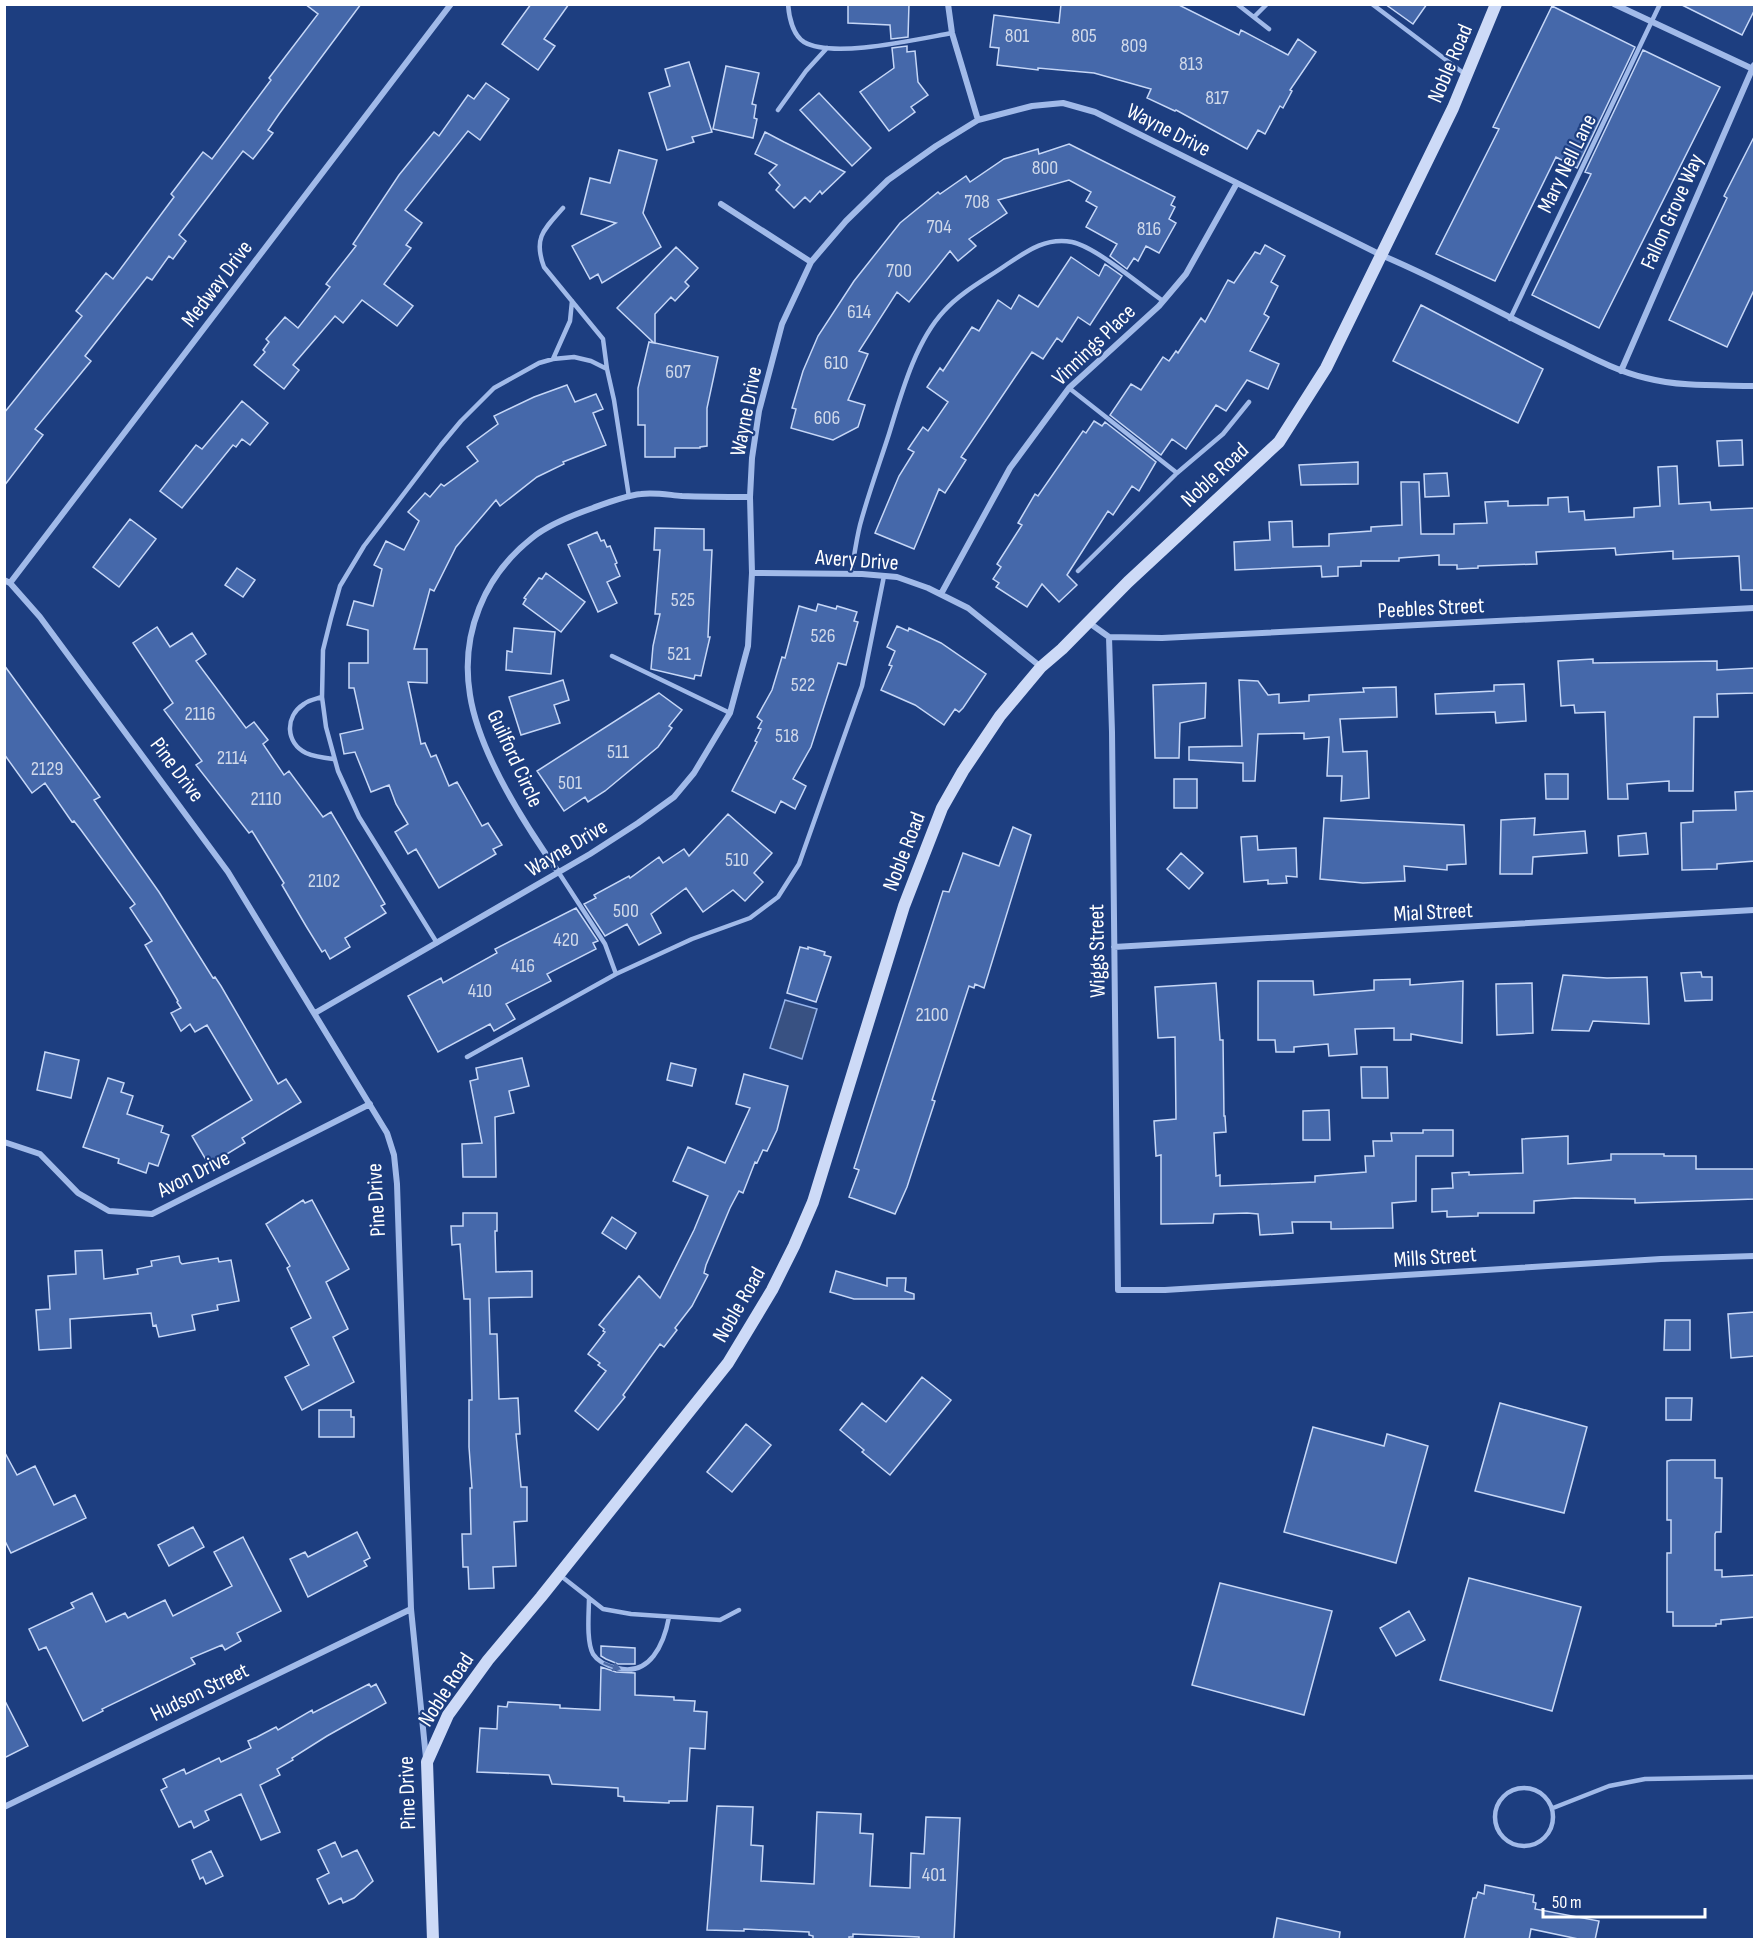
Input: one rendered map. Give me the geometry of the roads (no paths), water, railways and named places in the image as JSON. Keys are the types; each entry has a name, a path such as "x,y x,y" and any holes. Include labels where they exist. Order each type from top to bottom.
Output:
{"street":[{"name":"Medway Drive","path":"8,581 451,4"},
{"path":"948,4 952,33 978,120"},
{"name":"Noble Road","path":"427,1762 448,1714 488,1660 728,1363 772,1290 813,1202 904,906 928,839 963,771 1000,716 1041,667 1128,582 1279,442 1326,368 1453,108 1496,4"},
{"path":"1614,4 1754,67"},
{"name":"Fallon Grove Way","path":"1620,371 1754,67"},
{"name":"Wayne Drive","path":"315,1013 559,873 638,823 674,797 694,773 730,713 747,646 752,573 750,497 752,458 759,411 782,324 811,262 846,221 888,180 978,120 1032,106 1063,103 1095,112 1381,255"},
{"name":"Vinnings Place","path":"941,594 1010,468 1069,388 1163,302 1186,274 1237,183"},
{"path":"721,204 811,262"},
{"path":"1381,255 1620,371 1656,381 1693,385 1755,386"},
{"name":"Guilford Circle","path":"559,873 536,841 487,749 476,721 470,695 467,660 471,634 478,611 496,574 509,558 534,536 574,514 629,497 642,494 750,497"},
{"name":"Avery Drive","path":"752,573 897,577 928,588 968,608 1041,667"},
{"name":"Pine Drive","path":"8,581 40,617 228,872 370,1104 387,1133 394,1155 411,1608 427,1762 433,1940"},
{"name":"Peebles Street","path":"1109,637 1162,638 1755,608"},
{"path":"1088,622 1109,637"},
{"name":"Wiggs Street","path":"1109,637 1118,1290"},
{"name":"Mial Street","path":"1114,946 1755,910"},
{"name":"Avon Drive","path":"4,1142 40,1154 78,1193 109,1210 152,1214 370,1104"},
{"name":"Mills Street","path":"1118,1290 1755,1256"},
{"name":"Hudson Street","path":"4,1807 411,1608"}],"lane":[{"path":"788,4 792,26 801,40 814,46 827,48 877,46 952,33"},
{"path":"1237,4 1269,29"},
{"path":"1254,17 1267,4"},
{"path":"1372,4 1467,75"},
{"name":"Mary Nell Lane","path":"1510,319 1660,4"},
{"path":"778,110 806,71 827,48"},
{"path":"563,208 545,227 539,240 540,256 544,267 603,339 629,497"},
{"path":"851,574 860,526 907,380 931,329 951,304 1029,250 1046,242 1058,241 1074,242 1092,250 1163,302"},
{"path":"554,359 570,321 572,301"},
{"path":"437,943 359,817 334,759 321,697 323,650 340,586 364,546 441,445 494,388 540,363 554,359 574,357 591,361 607,369"},
{"path":"1069,388 1177,473"},
{"path":"1077,571 1177,473 1223,434 1249,402"},
{"path":"466,1057 616,975 692,939 750,918 778,897 799,864 862,686 884,576"},
{"path":"612,656 730,713"},
{"path":"321,697 304,704 292,715 289,730 293,744 304,752 334,759"},
{"path":"559,873 605,944 616,975"},
{"path":"559,1574 603,1609 631,1614 720,1620 739,1610"},
{"path":"589,1598 588,1629 593,1653 606,1665 625,1670 642,1667 658,1653 669,1617"},
{"path":"1552,1808 1609,1786 1645,1779 1755,1777"},
{"path":"1532,1788 1548,1799 1552,1808 1551,1828 1539,1842 1520,1846 1503,1837 1497,1829 1495,1820 1498,1802 1513,1789 1532,1788"}],"water":[{"path":"785,1000 817,1009 802,1059 770,1048"}]}
